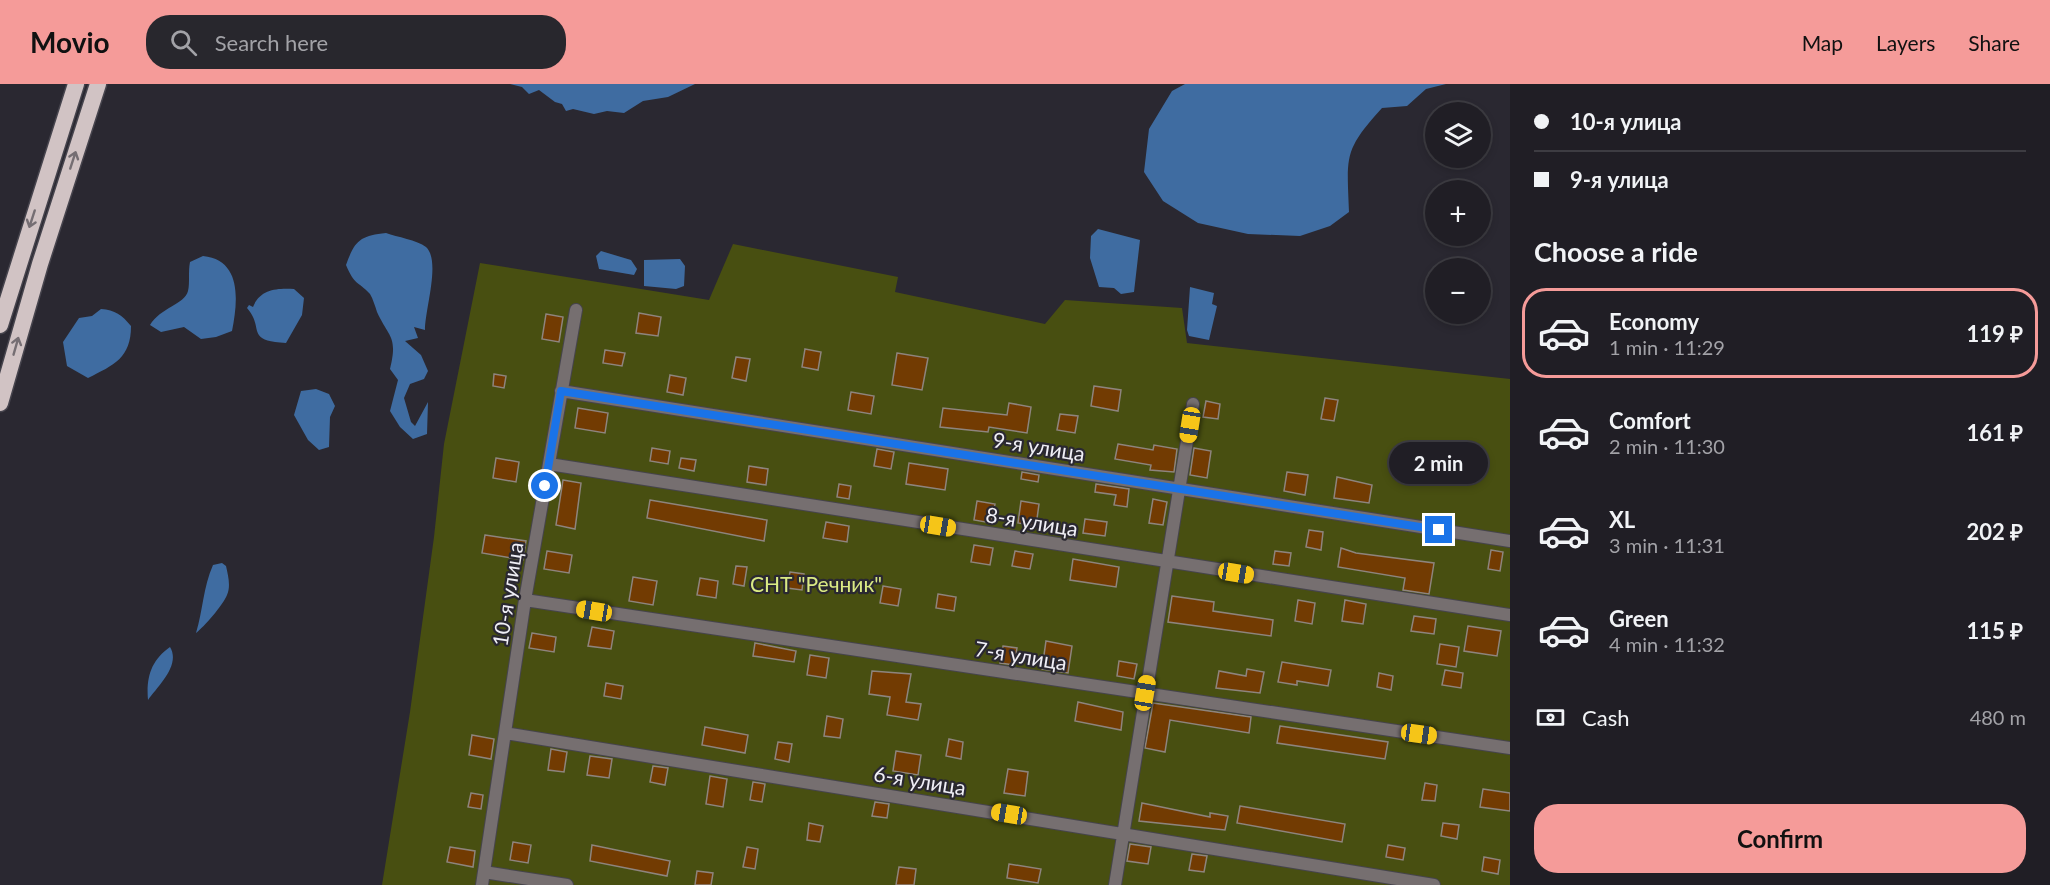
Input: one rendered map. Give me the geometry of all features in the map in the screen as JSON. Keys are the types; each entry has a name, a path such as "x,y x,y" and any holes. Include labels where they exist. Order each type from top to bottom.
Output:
{"highway":[{"path":"0,326 76,84"},
{"path":"0,403 40,264 98,84"}],"street":[{"name":"10-я улица","path":"483,879 525,600 576,310"},
{"name":"9-я улица","path":"561,391 1510,541"},
{"path":"1115,885 1193,404"},
{"name":"8-я улица","path":"549,464 1167,563 1510,615"},
{"name":"7-я улица","path":"525,600 1510,748"},
{"name":"6-я улица","path":"505,733 1123,832 1434,885"},
{"path":"483,879 567,885"}],"green space":[{"name":"СНТ \"Речник\"","path":"733,244 898,277 895,292 1045,324 1065,300 1182,308 1187,343 1510,379 1510,885 382,885 410,712 444,444 480,263 709,300"}],"water":[{"path":"510,84 695,84 668,97 643,101 624,113 607,111 594,114 573,109 566,111 562,104 555,102 539,90 529,94 522,87"},
{"path":"1185,84 1446,84 1426,89 1407,106 1382,108 1360,135 1350,155 1348,166 1349,212 1330,226 1300,236 1248,234 1198,223 1163,201 1144,172 1149,129 1172,91"},
{"path":"1098,229 1140,240 1134,292 1121,294 1114,288 1099,287 1090,258 1091,236"},
{"path":"386,233 426,247 432,263 425,330 414,327 418,338 405,341 421,355 428,371 424,379 410,384 404,398 411,422 415,426 428,402 427,434 413,439 400,427 390,411 398,380 390,369 393,343 370,294 354,280 346,265 352,250 360,241 370,236"},
{"path":"601,251 631,260 637,269 634,275 599,269 596,256"},
{"path":"203,256 216,259 225,265 231,274 236,295 232,331 216,337 201,339 184,327 161,332 150,325 160,314 186,295 189,288 190,262"},
{"path":"680,259 685,266 684,286 676,289 644,286 644,260"},
{"path":"1190,287 1214,293 1212,304 1217,306 1209,340 1189,336 1187,330"},
{"path":"294,289 304,298 302,315 286,343 265,340 260,336 247,308 249,305 253,307 260,296 265,293"},
{"path":"101,309 114,312 124,319 131,326 130,337 128,346 119,359 88,378 67,366 63,342 79,318 92,316"},
{"path":"316,389 329,394 335,406 330,417 329,447 319,450 308,440 294,415 301,391"},
{"path":"222,563 226,566 228,577 227,595 213,616 196,633 213,565"},
{"path":"170,647 173,654 171,668 148,700 151,670 158,658"}],"building":[{"path":"639,313 661,317 658,336 636,333"},
{"path":"546,314 563,317 559,342 542,339"},
{"path":"805,349 821,352 818,370 802,367"},
{"path":"605,350 625,353 622,366 603,363"},
{"path":"897,353 928,358 922,390 892,385"},
{"path":"736,357 750,359 746,381 732,378"},
{"path":"494,374 506,376 504,388 493,386"},
{"path":"670,375 686,378 683,395 667,392"},
{"path":"1094,386 1121,390 1118,411 1091,406"},
{"path":"851,392 874,396 871,414 848,410"},
{"path":"1325,398 1338,400 1334,421 1321,419"},
{"path":"1206,401 1220,404 1218,419 1203,417"},
{"path":"1009,403 1031,407 1027,433 989,427 988,432 940,427 943,408 1007,415"},
{"path":"578,408 608,413 605,433 575,428"},
{"path":"1060,414 1078,416 1075,433 1057,430"},
{"path":"1118,444 1153,450 1154,445 1177,449 1174,472 1150,470 1151,465 1115,459"},
{"path":"652,448 670,451 668,464 650,461"},
{"path":"1194,448 1211,451 1207,478 1190,475"},
{"path":"1400,448 1413,450 1411,465 1398,462"},
{"path":"877,449 894,452 891,469 874,466"},
{"path":"496,458 519,462 516,482 493,478"},
{"path":"681,458 696,460 694,471 679,468"},
{"path":"909,463 948,469 945,490 906,484"},
{"path":"749,466 768,469 766,485 747,482"},
{"path":"1022,472 1039,475 1038,482 1021,479"},
{"path":"1287,472 1308,475 1305,495 1284,491"},
{"path":"1337,477 1372,485 1369,503 1334,498"},
{"path":"563,480 581,483 575,529 556,525"},
{"path":"839,484 851,486 849,499 837,497"},
{"path":"1096,484 1129,489 1127,507 1114,505 1116,495 1095,492"},
{"path":"1153,499 1167,502 1163,525 1149,523"},
{"path":"650,500 767,520 764,541 647,518"},
{"path":"977,501 995,504 991,523 974,520"},
{"path":"1021,501 1039,504 1036,526 1018,523"},
{"path":"1085,519 1107,522 1105,536 1083,533"},
{"path":"826,522 849,526 847,542 823,538"},
{"path":"1309,530 1323,532 1321,550 1306,547"},
{"path":"485,535 526,541 523,560 482,553"},
{"path":"974,545 993,548 990,565 971,562"},
{"path":"1341,548 1356,553 1434,563 1429,594 1403,590 1405,578 1338,567"},
{"path":"1491,550 1503,552 1500,571 1488,569"},
{"path":"547,551 572,555 569,573 544,569"},
{"path":"1015,551 1033,554 1030,569 1012,566"},
{"path":"1275,551 1291,553 1289,566 1273,564"},
{"path":"1073,559 1119,567 1116,587 1070,580"},
{"path":"736,566 747,567 744,586 733,584"},
{"path":"790,572 804,574 802,590 787,588"},
{"path":"633,577 657,581 653,605 629,601"},
{"path":"700,578 718,581 716,598 697,595"},
{"path":"883,586 901,589 898,606 880,603"},
{"path":"938,594 956,597 954,611 936,608"},
{"path":"1172,596 1214,602 1213,611 1273,620 1271,636 1168,622"},
{"path":"1298,600 1315,603 1312,624 1295,621"},
{"path":"1345,600 1366,604 1363,624 1342,621"},
{"path":"1414,616 1436,619 1434,634 1411,631"},
{"path":"1468,626 1501,631 1497,656 1464,651"},
{"path":"592,627 614,631 611,649 588,646"},
{"path":"532,633 556,637 554,652 529,648"},
{"path":"1046,641 1072,646 1068,673 1042,669"},
{"path":"755,643 796,651 794,662 753,656"},
{"path":"1440,644 1459,647 1456,667 1437,664"},
{"path":"1003,646 1017,648 1014,665 1000,663"},
{"path":"810,655 829,658 826,678 807,675"},
{"path":"1119,661 1137,664 1134,679 1117,676"},
{"path":"1282,662 1331,670 1328,686 1297,681 1297,685 1278,682"},
{"path":"1247,669 1264,672 1260,693 1216,688 1219,671 1246,676"},
{"path":"1445,670 1463,673 1461,688 1442,685"},
{"path":"872,671 911,674 906,702 921,704 918,720 887,715 890,697 869,694"},
{"path":"1379,673 1393,676 1391,690 1377,687"},
{"path":"606,683 623,686 621,699 604,696"},
{"path":"1078,702 1123,712 1121,730 1075,721"},
{"path":"1153,703 1251,717 1249,733 1170,720 1165,752 1145,748"},
{"path":"827,716 843,719 840,738 824,736"},
{"path":"1280,726 1388,742 1385,759 1277,743"},
{"path":"705,727 748,735 745,753 702,745"},
{"path":"472,735 494,739 491,759 469,755"},
{"path":"949,739 963,742 961,759 946,756"},
{"path":"778,742 792,744 789,762 775,759"},
{"path":"551,749 567,752 564,772 548,770"},
{"path":"896,751 921,755 918,775 893,771"},
{"path":"590,756 612,759 609,778 587,775"},
{"path":"653,766 668,768 665,785 650,782"},
{"path":"1008,769 1028,772 1025,796 1004,793"},
{"path":"710,776 727,779 723,807 706,804"},
{"path":"753,782 765,784 762,802 750,800"},
{"path":"1425,783 1437,785 1435,801 1422,800"},
{"path":"1483,789 1510,793 1510,811 1480,807"},
{"path":"471,793 483,795 481,809 468,807"},
{"path":"875,802 889,804 887,818 872,816"},
{"path":"1142,803 1210,817 1210,813 1228,816 1225,830 1139,821"},
{"path":"1240,806 1345,824 1342,842 1237,823"},
{"path":"809,823 823,826 820,842 807,840"},
{"path":"1443,823 1459,825 1457,839 1441,836"},
{"path":"513,842 531,845 528,863 510,860"},
{"path":"1130,844 1151,847 1148,864 1127,861"},
{"path":"592,845 670,861 667,876 590,861"},
{"path":"1388,845 1405,848 1403,860 1386,857"},
{"path":"450,847 475,851 473,867 447,862"},
{"path":"747,847 758,849 755,869 743,867"},
{"path":"1192,854 1207,856 1204,872 1189,870"},
{"path":"1484,857 1500,860 1498,874 1482,871"},
{"path":"1009,864 1041,869 1038,883 1007,878"},
{"path":"899,867 916,869 914,885 896,885"},
{"path":"697,871 713,873 711,885 695,885"}],"route":[{"path":"545,486 561,391 1439,530"}]}
